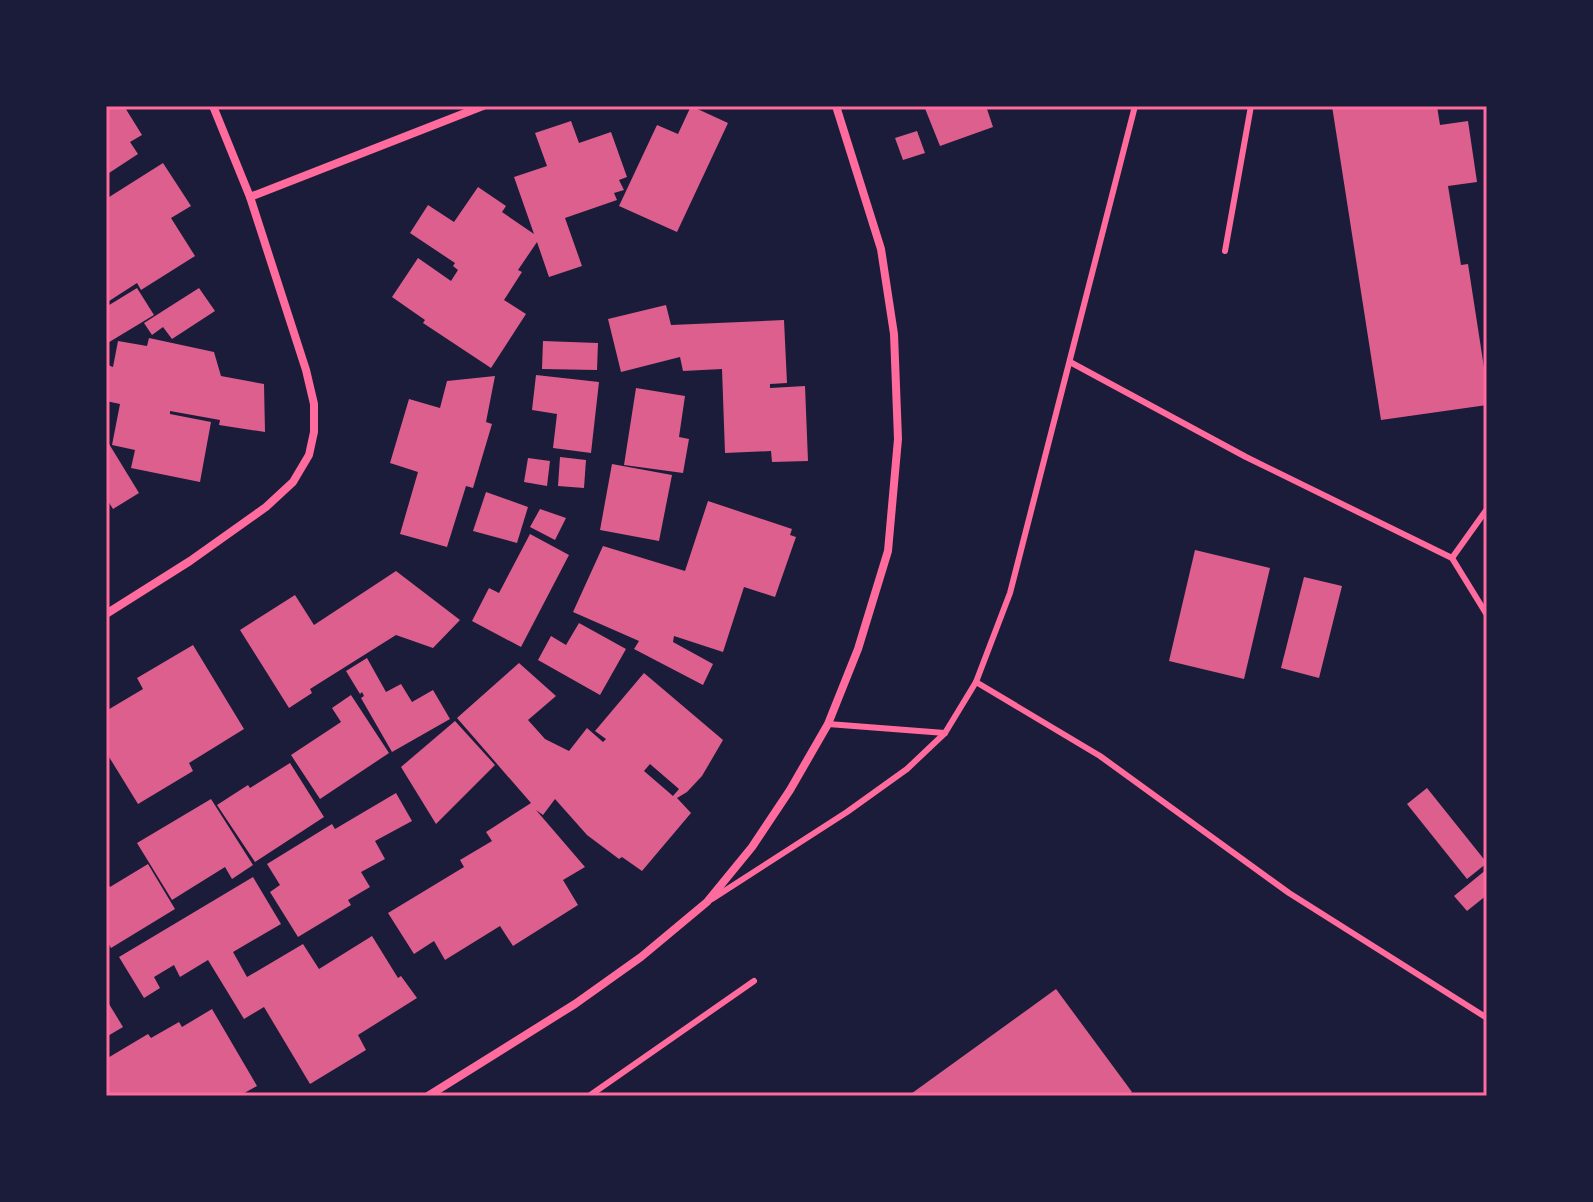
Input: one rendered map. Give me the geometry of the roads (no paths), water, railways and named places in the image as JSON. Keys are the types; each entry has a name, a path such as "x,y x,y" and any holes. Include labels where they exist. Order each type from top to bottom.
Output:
{"street":[{"path":"106,614 190,561 266,507 293,482 309,455 314,432 314,404 309,381 250,197 213,106"},
{"path":"250,197 483,106"},
{"path":"428,1096 575,1004 641,957 707,902 752,847 828,724 858,649 888,551 898,439 894,334 881,249 836,106"}],"lane":[{"path":"707,902 847,812 907,769 945,733 976,682 1010,593 1135,106"},
{"path":"1225,251 1251,106"},
{"path":"1070,362 1246,457 1452,558 1487,615"},
{"path":"1452,558 1487,509"},
{"path":"976,682 1100,756 1289,893 1487,1018"},
{"path":"828,724 945,733"},
{"path":"589,1096 754,981"}]}
